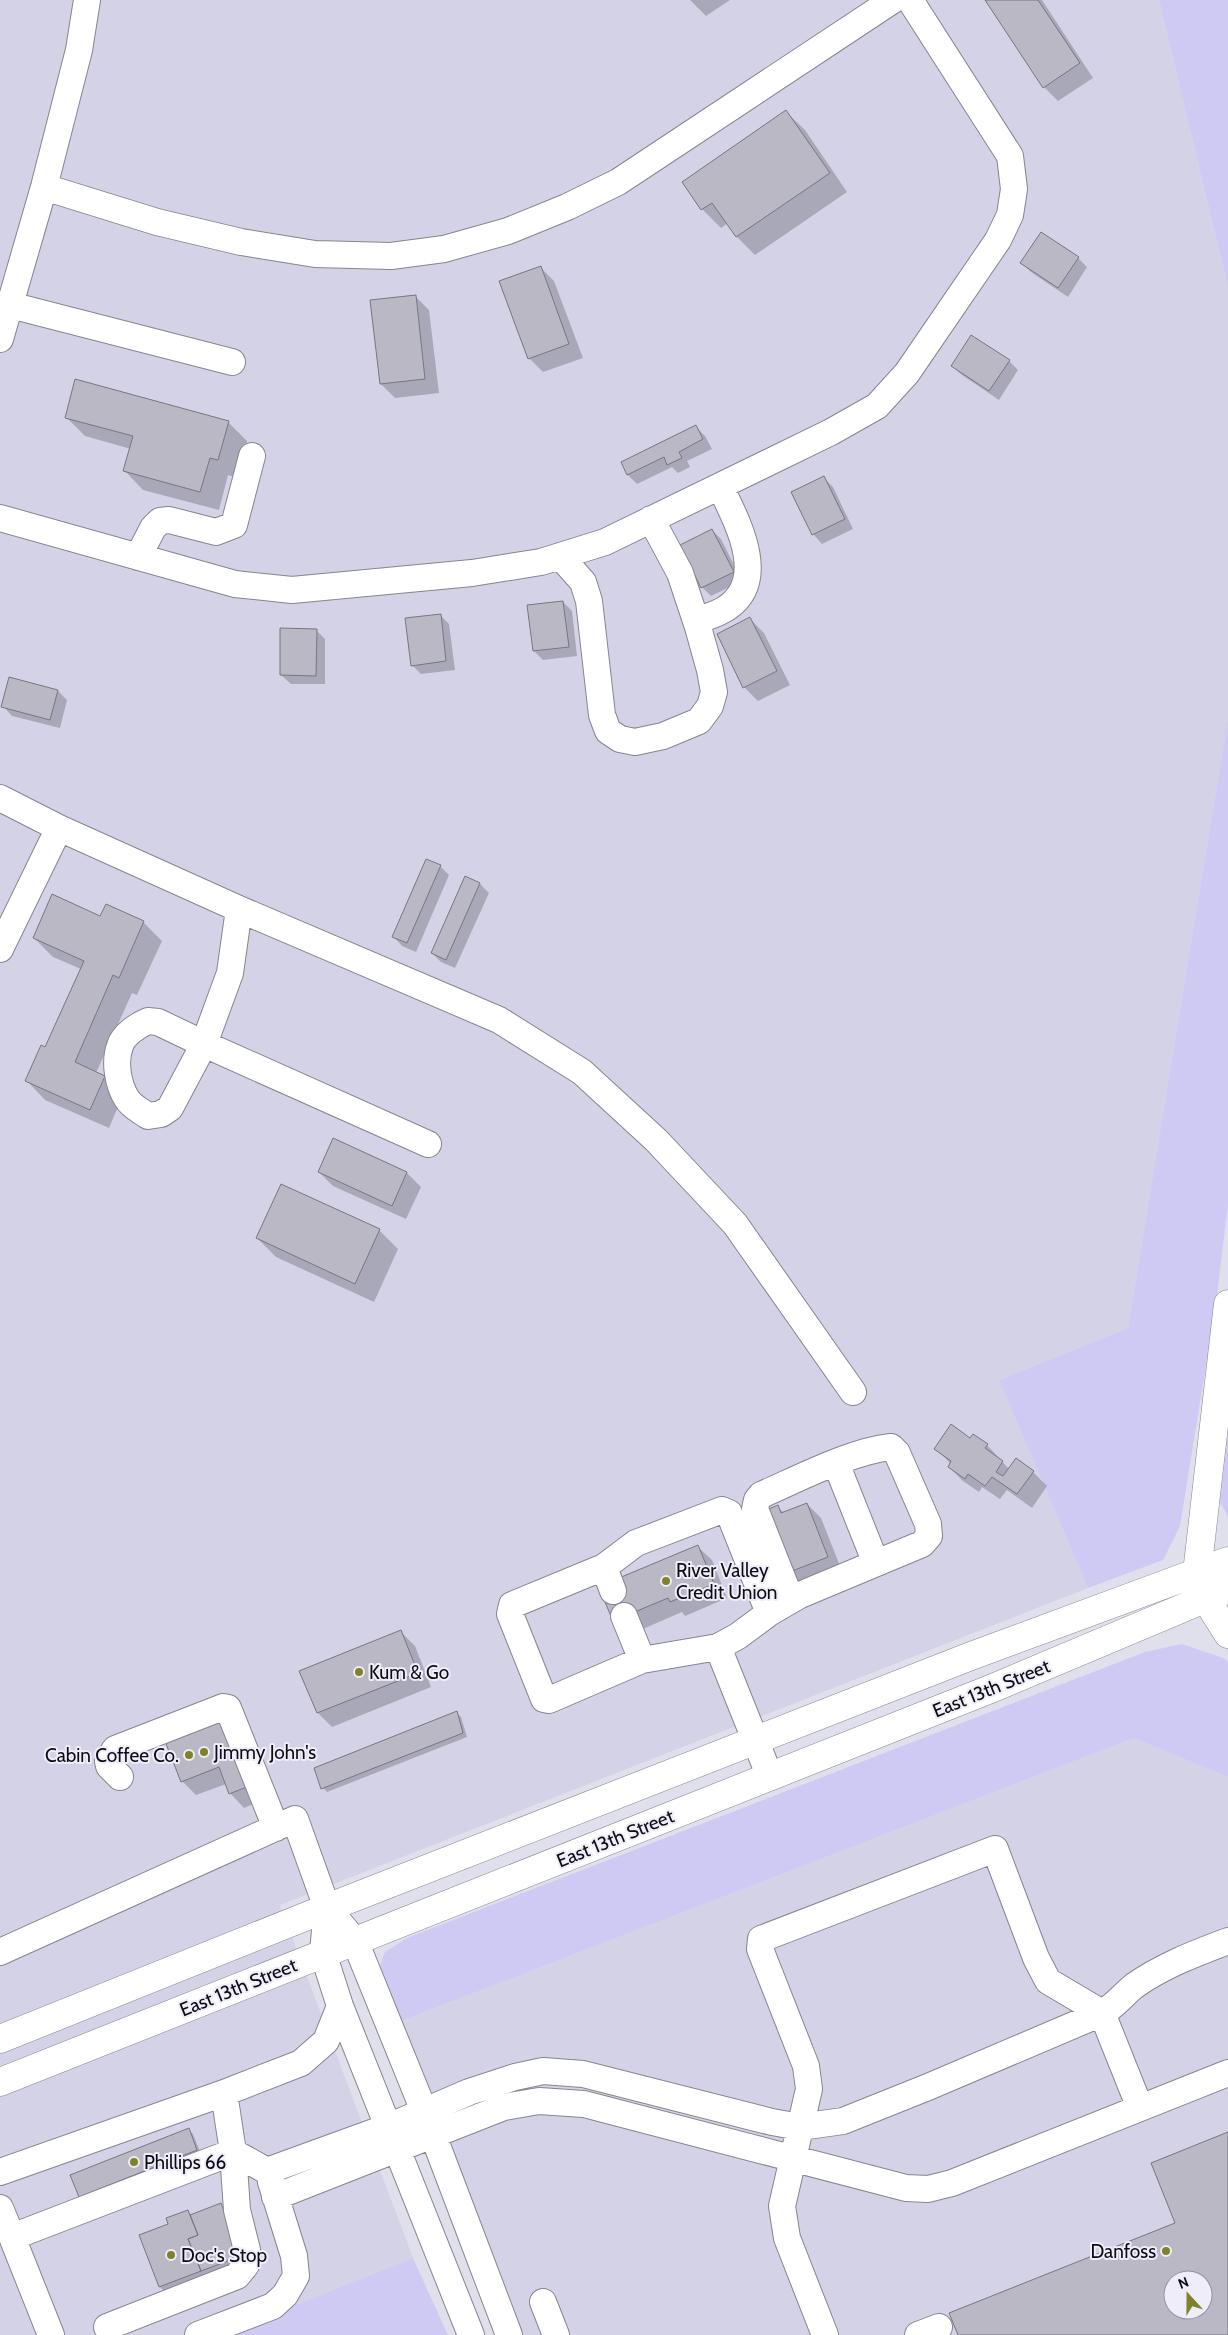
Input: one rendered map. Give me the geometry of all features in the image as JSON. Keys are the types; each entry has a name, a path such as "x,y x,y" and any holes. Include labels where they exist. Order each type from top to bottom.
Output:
{"main road":[{"path":"1228,1304 1197,1573 1217,1594 1228,1634"},
{"name":"East 13th Street","path":"0,2039 327,1908 971,1656 1228,1561"},
{"name":"East 13th Street","path":"0,2082 993,1688 1217,1594"}],"lane":[{"path":"0,338 44,187 79,50 87,0"},
{"path":"44,187 157,222 241,242 315,254 391,256 444,249 508,231 567,207 618,182 893,0"},
{"path":"0,518 235,584 292,590 472,573 541,562 605,542 830,432 877,406 907,373 998,240 1010,215 1014,189 1010,156 910,0"},
{"path":"10,305 232,362"},
{"path":"138,557 153,528 160,521 169,520 216,532 234,525 252,456"},
{"path":"696,621 728,607 743,590 748,573 747,552 720,486"},
{"path":"560,556 582,582 588,601 602,715 608,731 620,740 635,742 663,736 699,721 710,706 714,692 710,670 696,621 680,573 651,520"},
{"path":"0,798 59,828 239,909 499,1020 582,1072 656,1140 735,1224 853,1392"},
{"path":"0,949 59,828"},
{"path":"239,909 230,973 204,1044 428,1144"},
{"path":"769,1613 729,1513 726,1511 636,1543 604,1567 512,1605 510,1609 544,1699 554,1699 642,1660 718,1647 738,1636 769,1613 791,1600 876,1561 922,1544 929,1536 928,1524 897,1452 891,1447 880,1448 836,1463 761,1494 757,1500 756,1509 791,1600"},
{"path":"836,1463 876,1561"},
{"path":"604,1567 613,1591"},
{"path":"624,1616 642,1660"},
{"path":"718,1647 770,1776"},
{"path":"120,1777 109,1766 108,1761 115,1749 223,1707 228,1708 276,1828"},
{"path":"1,1949 295,1819 327,1908 355,1941 429,2122 509,2335"},
{"path":"825,2335 787,2238 782,2206 809,2089 806,2066 760,1949 761,1939 990,1849 995,1849 1036,1958 1048,1982 1102,2013 1140,2108"},
{"path":"327,1908 323,1953 340,2006 471,2335"},
{"path":"429,2122 469,2092 515,2077 543,2071 583,2074 772,2122 800,2127 843,2120 928,2087 1102,2013 1111,2008 1134,1986 1185,1958 1228,1941"},
{"path":"0,2172 224,2093 301,2062 326,2041 340,2006"},
{"path":"276,2197 392,2137 429,2122 539,2101 584,2104 906,2188 928,2189 952,2183 1228,2072"},
{"path":"107,2327 237,2276 246,2265 247,2250 237,2210 233,2152 224,2093"},
{"path":"267,2171 392,2137"},
{"path":"198,2335 273,2306 285,2295 296,2276 294,2256 267,2171 233,2152"},
{"path":"12,2237 233,2152"},
{"path":"0,2208 51,2335"},
{"path":"543,2302 556,2335"}],"shaded area":[{"path":"0,0 1159,0 1228,287 1228,718 1128,1328 999,1380 1088,1588 280,1905 413,2258 221,2335 0,2335"},
{"path":"1159,0 1228,0 1228,287"},
{"path":"1228,718 1228,1204 1216,1303 1180,1526 1163,1560 1088,1588 999,1380 1128,1328"},
{"path":"1228,1432 1228,1517 1220,1502"},
{"path":"1182,1644 1223,1658 1228,1662 1228,1777 1134,1738 396,2023 378,1971 385,1952 407,1938 1145,1652"},
{"path":"1134,1738 1228,1777 1228,2335 522,2335 396,2023"},
{"path":"413,2258 448,2335 221,2335"}],"building":[{"path":"985,0 1038,0 1080,63 1043,88"},
{"path":"786,110 830,173 736,237 712,203 701,210 682,182"},
{"path":"1041,232 1079,257 1058,288 1020,263"},
{"path":"541,266 569,344 528,359 499,281"},
{"path":"416,295 425,379 380,384 370,300"},
{"path":"971,335 1010,360 989,391 951,366"},
{"path":"75,379 229,421 218,460 210,458 200,492 123,471 133,436 65,418"},
{"path":"696,425 703,439 679,452 682,458 667,465 664,457 627,475 621,462"},
{"path":"824,476 845,519 812,535 791,492"},
{"path":"712,529 734,572 701,588 680,545"},
{"path":"563,601 569,647 533,651 527,605"},
{"path":"441,614 446,661 411,666 405,618"},
{"path":"750,617 777,671 743,688 717,634"},
{"path":"280,628 317,629 316,676 280,675"},
{"path":"9,677 58,690 50,720 1,707"},
{"path":"426,859 441,865 407,943 392,937"},
{"path":"465,876 480,883 446,960 431,953"},
{"path":"52,894 100,916 106,904 144,921 119,978 113,975 75,1062 105,1076 90,1110 25,1081 41,1045 45,1047 84,961 33,938"},
{"path":"333,1138 407,1172 392,1206 318,1172"},
{"path":"281,1184 380,1229 355,1284 256,1238"},
{"path":"951,1424 970,1438 973,1434 988,1444 985,1448 1003,1461 996,1472 1003,1476 1016,1458 1034,1471 1017,1494 992,1477 985,1486 968,1474 965,1479 948,1467 951,1461 934,1449"},
{"path":"807,1503 828,1557 787,1573 762,1512 778,1505 781,1513"},
{"name":"River Valley Credit Union","path":"698,1545 714,1584 670,1602 668,1598 613,1621 602,1595 619,1578"},
{"name":"Kum & Go","path":"401,1630 418,1673 317,1713 299,1671"},
{"name":"Kum & Go","path":"457,1711 463,1733 321,1789 314,1768"},
{"name":"Jimmy John's","path":"219,1715 252,1785 229,1794 219,1767 181,1782 163,1736"},
{"name":"Phillips 66","path":"189,2128 197,2150 79,2197 70,2175"},
{"name":"Danfoss","path":"1228,2132 1228,2335 958,2335 949,2313 1175,2223 1151,2163"},
{"path":"221,2203 241,2256 201,2271 188,2239 198,2235 190,2215"},
{"name":"Doc's Stop","path":"188,2210 198,2235 188,2239 201,2271 159,2287 139,2235 168,2224 166,2218"}],"place":[{"name":"River Valley Credit Union","path":"666,1581"},
{"name":"Kum & Go","path":"359,1672"},
{"name":"Jimmy John's","path":"204,1752"},
{"name":"Cabin Coffee Co.","path":"189,1755"},
{"name":"Phillips 66","path":"134,2162"},
{"name":"Danfoss","path":"1166,2251"},
{"name":"Doc's Stop","path":"171,2255"}]}
